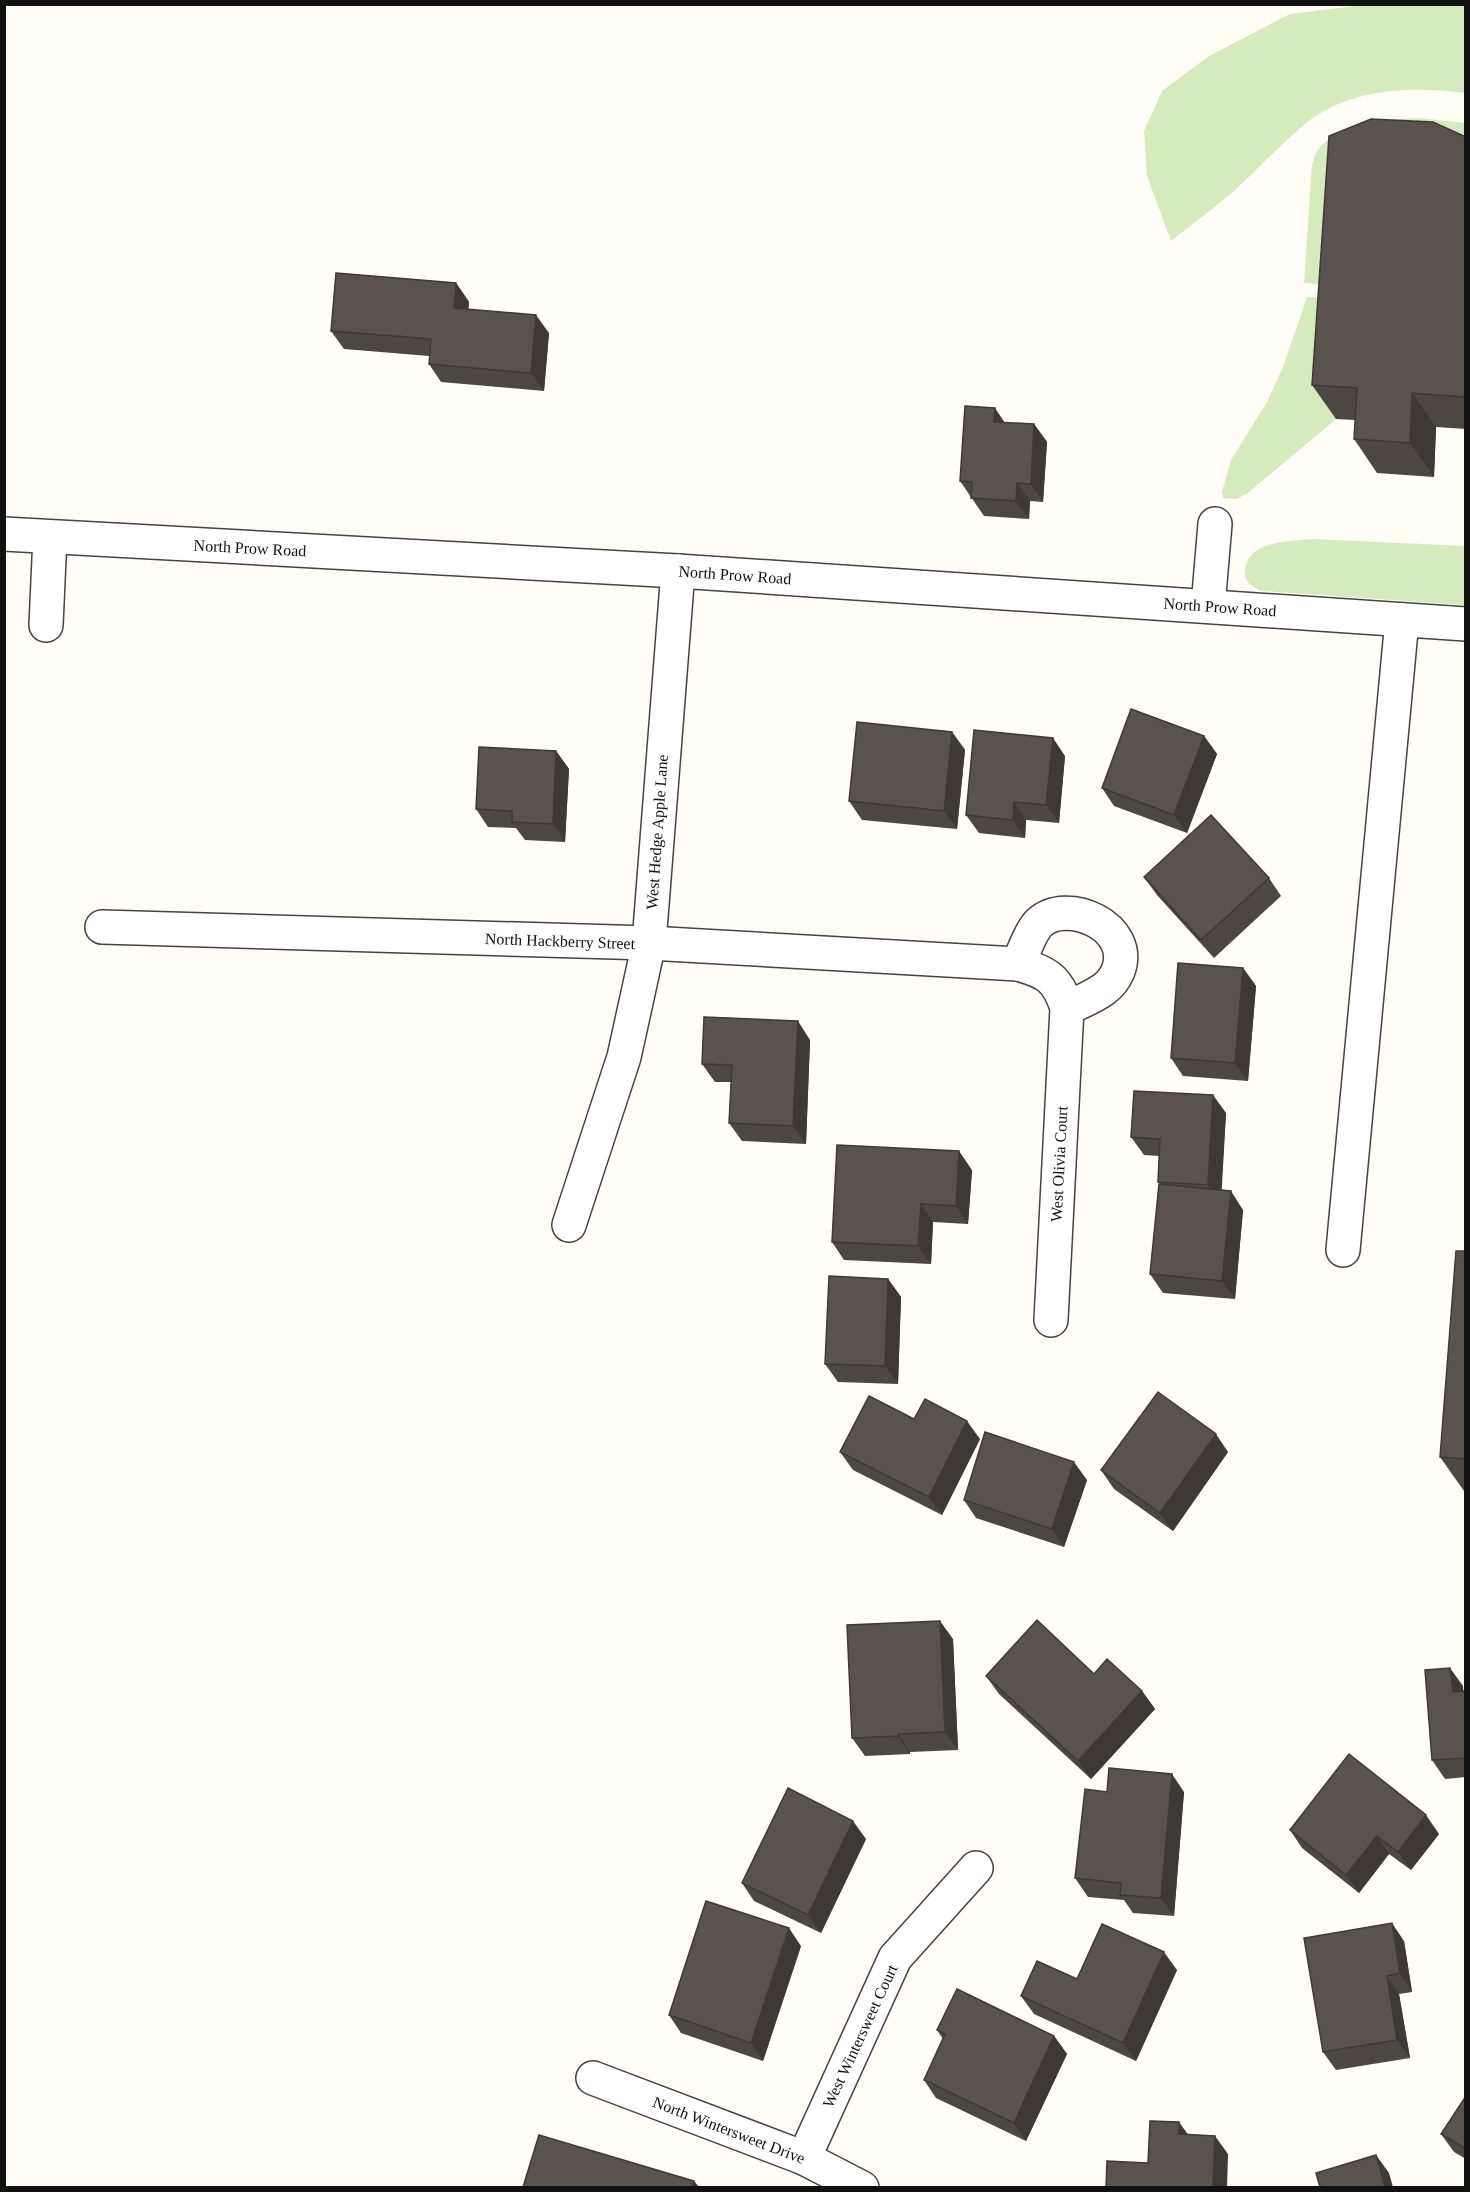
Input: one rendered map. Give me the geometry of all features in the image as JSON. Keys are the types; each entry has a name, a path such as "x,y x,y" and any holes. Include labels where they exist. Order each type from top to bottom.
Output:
{"street":[{"path":"1208,606 1215,524"},
{"name":"North Prow Road","path":"4,534 678,571 1466,624"},
{"path":"46,625 50,537"},
{"name":"West Hedge Apple Lane","path":"569,1225 624,1057 649,943 678,571"},
{"path":"1343,1250 1402,620"},
{"path":"1018,964 1038,924 1050,916 1079,914 1095,920 1110,930 1121,945 1120,964 1114,979 1105,989 1067,1008"},
{"name":"North Hackberry Street","path":"102,927 649,943 1018,964 1036,969 1052,978 1062,992 1067,1008"},
{"name":"West Olivia Court","path":"1051,1320 1067,1008"},
{"name":"West Wintersweet Court","path":"804,2158 895,1959 976,1868"},
{"name":"North Wintersweet Drive","path":"593,2078 804,2158 862,2187"}],"green space":[{"path":"1363,5 1465,5 1465,93 1423,90 1381,92 1341,103 1322,112 1296,132 1235,190 1171,241 1147,176 1144,131 1162,91 1209,56 1290,14"},
{"path":"1419,118 1465,123 1465,146 1345,286 1304,283 1312,164 1317,151 1325,142 1350,129 1379,122"},
{"path":"1307,297 1344,299 1336,419 1249,492 1237,499 1223,498 1222,492 1231,460 1267,402 1283,367"},
{"path":"1312,539 1465,546 1465,605 1261,591 1247,581 1245,571 1248,561 1261,548 1281,542"}],"building":[{"path":"1371,119 1433,122 1466,137 1466,382 1464,397 1412,393 1410,443 1354,439 1357,388 1312,385 1329,136"},
{"path":"336,273 456,283 454,308 536,315 531,373 429,364 431,339 331,331"},
{"path":"965,406 995,408 994,422 1034,424 1031,484 1017,483 1016,501 971,498 972,482 960,481"},
{"path":"1131,709 1204,736 1174,815 1102,788"},
{"path":"857,722 952,732 944,811 849,801"},
{"path":"974,730 1053,738 1046,805 1014,802 1013,820 966,815"},
{"path":"479,747 556,751 553,824 512,822 512,811 476,809"},
{"path":"1211,815 1269,878 1201,940 1144,877"},
{"path":"1178,963 1243,968 1235,1063 1171,1058"},
{"path":"704,1017 798,1021 793,1126 729,1123 732,1065 702,1064"},
{"path":"1134,1091 1213,1095 1208,1185 1158,1182 1160,1139 1131,1137"},
{"path":"837,1145 959,1151 956,1206 921,1204 918,1246 832,1242"},
{"path":"1159,1184 1231,1191 1222,1281 1150,1274"},
{"path":"1456,1251 1466,1251 1466,1459 1440,1457"},
{"path":"829,1276 888,1279 885,1366 825,1364"},
{"path":"1158,1392 1216,1434 1160,1513 1101,1470"},
{"path":"869,1396 914,1419 925,1399 967,1421 929,1497 840,1452"},
{"path":"985,1432 1074,1462 1052,1529 964,1500"},
{"path":"1037,1620 1094,1674 1107,1659 1142,1691 1078,1761 986,1676"},
{"path":"940,1621 945,1732 852,1738 847,1625"},
{"path":"1450,1668 1453,1692 1466,1691 1466,1758 1432,1760 1425,1670"},
{"path":"1349,1754 1426,1815 1398,1852 1377,1836 1346,1875 1290,1830"},
{"path":"1109,1768 1172,1774 1161,1898 1120,1895 1121,1883 1075,1878 1085,1789 1107,1792"},
{"path":"788,1788 853,1821 808,1915 742,1883"},
{"path":"706,1901 789,1928 751,2043 669,2015"},
{"path":"1392,1923 1400,1973 1387,1976 1397,2040 1323,2052 1304,1938"},
{"path":"1102,1924 1164,1952 1123,2043 1021,1996 1037,1961 1077,1979"},
{"path":"957,1989 1054,2036 1014,2123 924,2080 945,2034 937,2030"},
{"path":"1466,2096 1466,2149 1441,2134"},
{"path":"1150,2121 1179,2122 1179,2134 1215,2136 1213,2187 1106,2187 1107,2161 1148,2163"},
{"path":"539,2135 694,2181 692,2187 523,2187"},
{"path":"1376,2155 1385,2187 1320,2187 1316,2173"}]}
